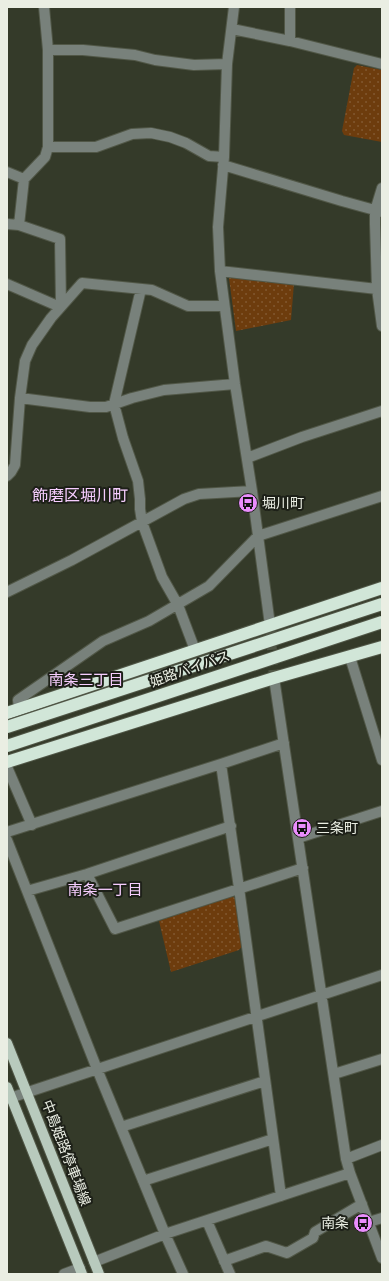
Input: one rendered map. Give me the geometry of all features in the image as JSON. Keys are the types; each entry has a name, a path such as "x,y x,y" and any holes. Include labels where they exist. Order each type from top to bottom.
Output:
{"highway":[{"path":"7,713 382,588"},
{"name":"姫路バイパス","path":"7,727 382,604"},
{"name":"姫路バイパス","path":"7,746 382,622"},
{"path":"7,762 274,678 350,658 382,647"}],"main road":[{"name":"中島姫路停車場線","path":"7,1043 99,1274"},
{"path":"8,1094 81,1271"}],"street":[{"path":"19,225 24,179 45,157 48,147 48,50 44,7"},
{"path":"234,7 227,64 224,161 218,227 220,271 270,625"},
{"path":"290,7 290,41"},
{"path":"232,29 290,41 382,64"},
{"path":"48,50 83,50 136,55 155,60 194,65 227,64"},
{"path":"48,147 96,147 132,134 151,132 170,136 209,156 379,212"},
{"path":"7,172 24,179"},
{"path":"382,188 379,212 377,289 382,326"},
{"path":"7,224 19,225 60,239 61,306"},
{"path":"220,271 377,289"},
{"path":"7,476 15,465 20,398 25,361 32,345 73,290 82,283 152,290 188,306 224,306"},
{"path":"7,284 61,306"},
{"path":"141,289 114,404 123,438 138,481 142,522 162,577 178,605 195,650"},
{"path":"20,398 90,408 106,407 164,390 235,384"},
{"path":"247,458 302,437 382,410"},
{"path":"7,592 72,560 184,499 198,494 252,491"},
{"path":"19,708 18,700 103,641 149,621 209,586 258,536 382,496"},
{"path":"350,658 382,760"},
{"path":"274,678 323,995 346,1159 382,1258"},
{"path":"7,832 284,743"},
{"path":"221,764 281,1196"},
{"path":"7,767 32,825"},
{"path":"298,838 382,811"},
{"path":"27,891 87,874 230,826"},
{"path":"7,840 97,1069 183,1274"},
{"path":"87,874 115,929 303,868"},
{"path":"8,1094 27,1092 256,1015 323,995 382,975"},
{"path":"334,1074 382,1059"},
{"path":"121,1127 265,1081"},
{"path":"143,1181 273,1139"},
{"path":"346,1159 382,1145"},
{"path":"94,1262 165,1234 350,1173"},
{"path":"224,1261 266,1246 287,1253 313,1238 315,1232 362,1204"},
{"path":"369,1222 382,1218"},
{"path":"207,1221 230,1274"},
{"path":"64,1274 81,1271"}],"shaded area":[{"path":"357,65 382,70 382,142 344,135 342,131 354,68"},
{"path":"234,276 294,283 291,320 236,331 229,278"},
{"path":"231,896 237,899 243,945 239,950 171,972 159,921"}],"tunnel":[{"path":"270,625 274,678"}],"place":[{"name":"堀川町","path":"248,503"},
{"name":"三条町","path":"302,828"},
{"name":"南条","path":"363,1223"}],"district":[{"name":"飾磨区堀川町","path":"80,495"},
{"name":"南条三丁目","path":"86,680"},
{"name":"南条一丁目","path":"105,890"}]}
